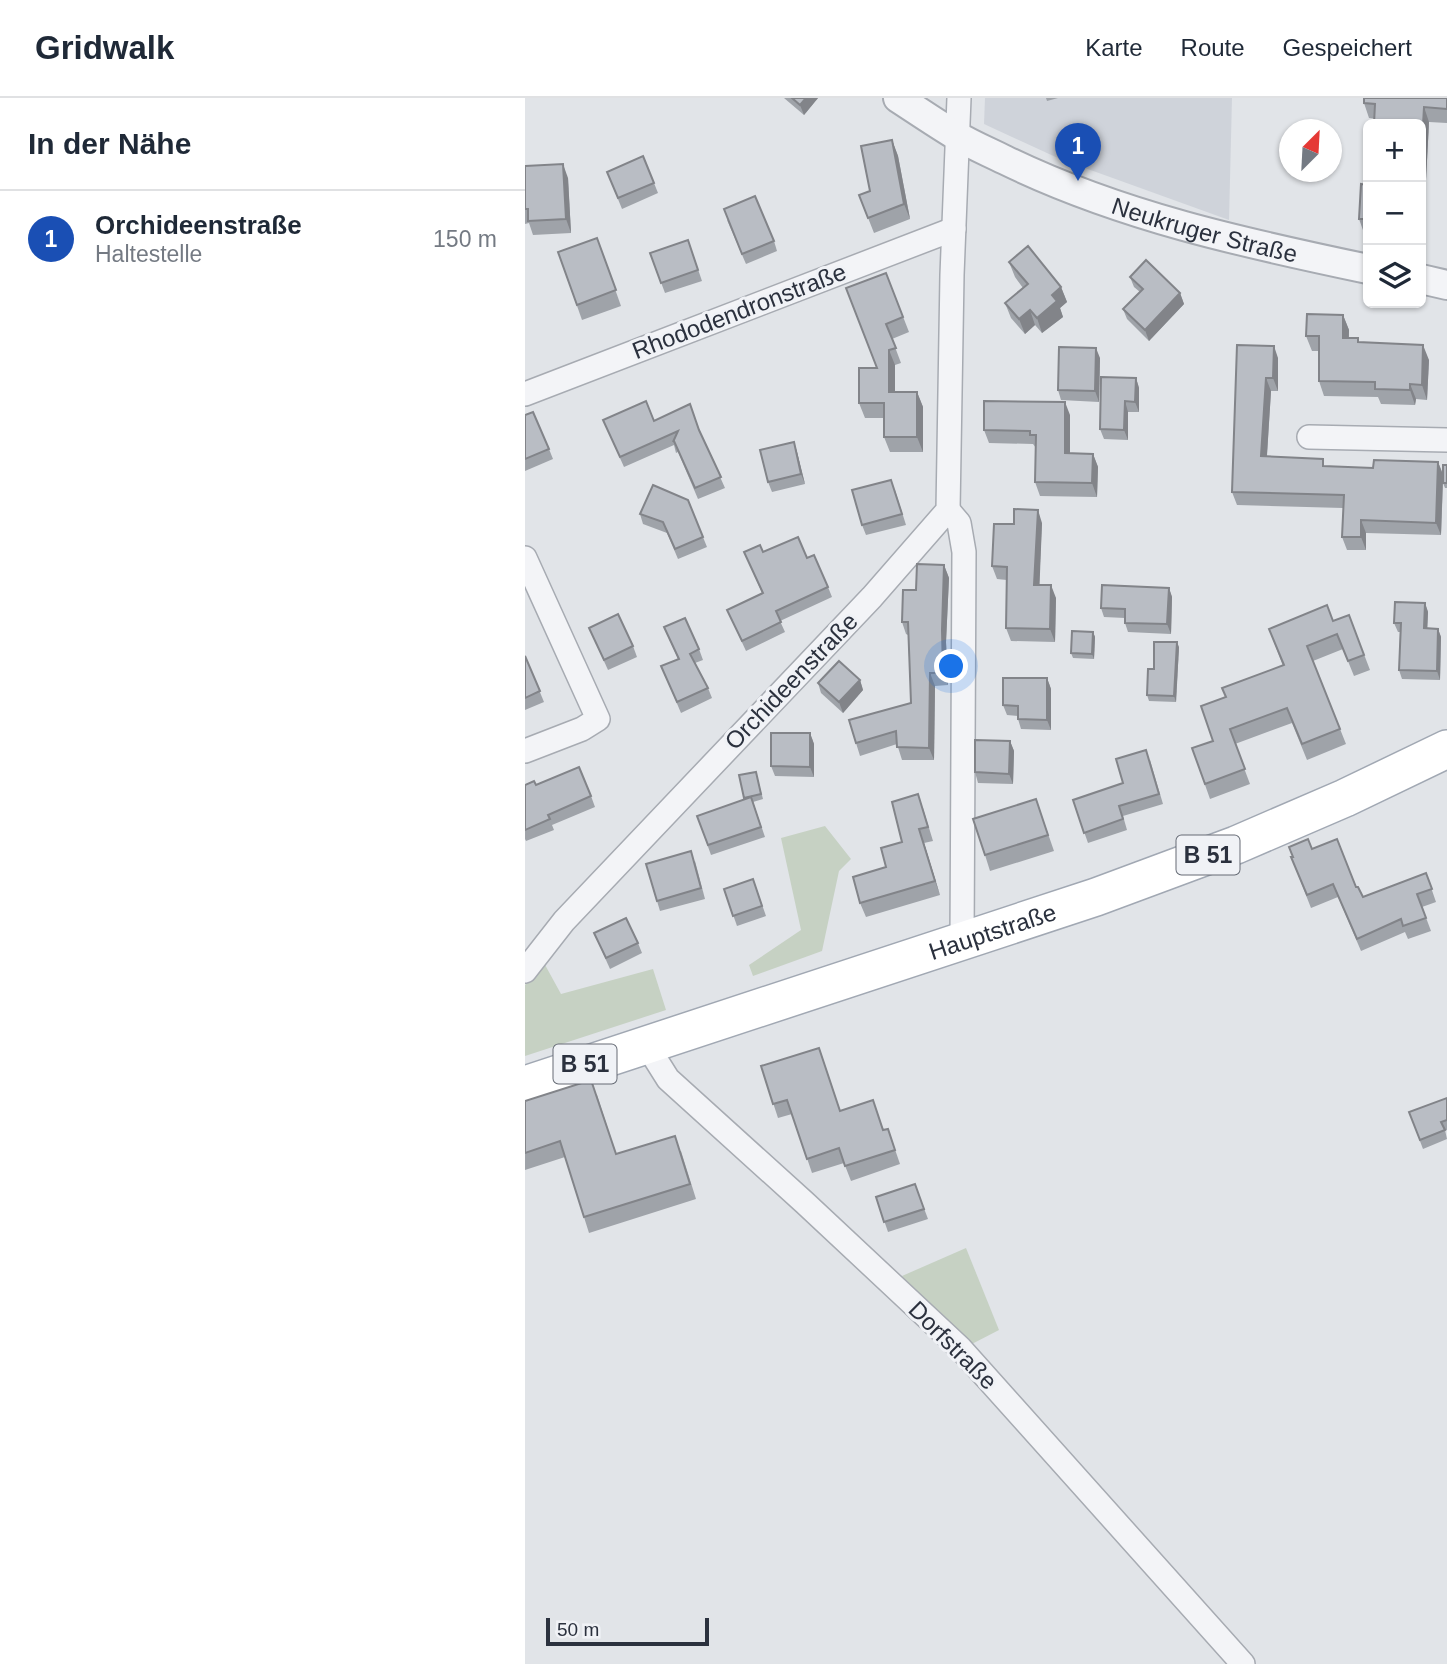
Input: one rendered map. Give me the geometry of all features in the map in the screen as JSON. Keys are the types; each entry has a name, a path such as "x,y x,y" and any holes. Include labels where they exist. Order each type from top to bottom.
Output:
{"main road":[{"name":"Hauptstraße","path":"525,1085 1096,897 1236,845 1345,798 1447,749"}],"street":[{"name":"Neukruger Straße","path":"898,98 958,137 1040,177 1128,210 1237,241 1363,267"},
{"path":"959,98 948,510 959,523 964,552 961,942"},
{"name":"Rhododendronstraße","path":"525,394 954,229"},
{"path":"1426,280 1447,285"},
{"path":"1309,437 1447,440"},
{"name":"Orchideenstraße","path":"525,971 564,921 871,597 948,510"},
{"path":"525,558 598,719 582,729 525,751"},
{"name":"Dorfstraße","path":"646,1044 668,1079 960,1348 1243,1664"}],"shaded area":[{"path":"985,98 1232,98 1229,220 1060,159 984,124"}],"green space":[{"path":"825,826 851,859 839,871 822,951 753,976 749,965 801,930 781,838"},
{"path":"544,963 561,994 653,969 666,1010 525,1056 525,985"},
{"path":"966,1248 999,1330 968,1346 902,1276"}],"building":[{"path":"792,98 806,98 800,105"},
{"path":"1364,98 1447,98 1447,109 1424,107 1423,119 1374,119 1375,104 1364,103"},
{"path":"892,140 904,204 868,218 859,195 870,191 861,146"},
{"path":"643,156 654,183 618,198 607,172"},
{"path":"563,164 566,219 528,221 528,209 525,209 525,166"},
{"path":"1361,184 1363,219 1359,219"},
{"path":"755,196 774,241 742,254 724,209"},
{"path":"597,238 616,290 577,305 558,252"},
{"path":"688,240 698,270 661,283 650,253"},
{"path":"1028,246 1061,287 1052,295 1057,301 1037,318 1030,310 1019,319 1005,303 1028,284 1009,262"},
{"path":"1146,260 1180,293 1145,330 1123,309 1143,289 1130,277"},
{"path":"886,273 903,317 886,324 896,348 889,350 889,392 917,392 917,437 884,437 884,403 859,403 859,368 877,368 846,288"},
{"path":"1307,314 1343,315 1343,338 1358,338 1358,342 1423,345 1422,385 1410,384 1410,390 1375,389 1375,382 1319,381 1319,336 1306,336"},
{"path":"1237,345 1274,346 1273,378 1266,378 1261,456 1323,459 1323,466 1373,468 1374,460 1438,462 1436,523 1361,520 1361,537 1342,537 1344,495 1232,492"},
{"path":"1059,347 1096,348 1095,391 1058,390"},
{"path":"1101,377 1136,378 1135,402 1125,401 1124,430 1100,429"},
{"path":"646,401 654,421 690,404 721,477 695,488 673,442 678,431 620,457 603,420"},
{"path":"984,401 1065,402 1065,453 1093,454 1092,483 1035,482 1036,435 1030,435 1030,431 984,430"},
{"path":"533,412 549,449 525,459 525,415"},
{"path":"794,442 801,474 768,482 760,450"},
{"path":"1443,465 1447,465 1447,483 1443,483"},
{"path":"891,480 902,514 862,525 852,490"},
{"path":"653,485 688,500 703,537 675,549 663,522 640,514"},
{"path":"1014,509 1038,510 1034,585 1051,585 1050,629 1006,628 1007,567 992,566 994,524 1014,524"},
{"path":"798,537 807,558 814,555 828,587 776,611 781,622 742,641 727,610 763,593 744,552 760,545 763,552"},
{"path":"917,564 944,565 943,673 930,673 929,748 897,747 896,731 856,743 849,720 911,703 908,622 902,622 903,590 916,590"},
{"path":"1102,585 1169,588 1167,624 1125,623 1125,609 1101,608"},
{"path":"1395,602 1425,603 1424,628 1438,629 1437,671 1399,670 1401,623 1394,623"},
{"path":"1327,605 1333,621 1349,615 1364,655 1348,661 1337,634 1307,646 1340,729 1302,744 1287,708 1230,729 1245,769 1205,784 1192,748 1213,741 1201,706 1226,697 1222,688 1284,665 1269,629"},
{"path":"618,614 633,646 604,660 589,628"},
{"path":"685,618 699,649 690,654 708,688 677,702 661,666 679,659 664,627"},
{"path":"1072,631 1093,632 1092,654 1071,653"},
{"path":"1154,642 1177,642 1174,696 1147,695 1148,669 1154,669"},
{"path":"525,656 540,691 525,698"},
{"path":"839,661 860,680 839,702 818,683"},
{"path":"1003,678 1047,678 1047,720 1018,719 1018,706 1003,705"},
{"path":"771,733 810,733 810,767 771,766"},
{"path":"975,740 1010,741 1009,774 975,772"},
{"path":"1146,750 1159,794 1119,806 1123,819 1084,833 1073,800 1123,783 1116,759"},
{"path":"579,767 591,796 548,815 550,819 525,830 525,785 534,781 536,785"},
{"path":"756,772 761,794 744,798 739,775"},
{"path":"918,794 928,827 919,829 935,881 860,903 853,877 886,867 881,848 902,842 892,802"},
{"path":"751,797 761,827 708,845 697,816"},
{"path":"1036,799 1048,835 985,855 973,819"},
{"path":"1308,839 1312,849 1337,839 1356,887 1363,897 1426,873 1432,889 1417,894 1426,918 1403,926 1401,919 1357,939 1333,884 1307,895 1289,847"},
{"path":"691,851 701,888 657,901 646,864"},
{"path":"753,879 762,906 733,916 724,889"},
{"path":"626,918 638,943 606,958 594,933"},
{"path":"819,1048 840,1111 873,1100 883,1130 888,1129 895,1150 845,1166 839,1148 807,1159 787,1100 773,1104 761,1066"},
{"path":"591,1080 616,1154 675,1136 690,1184 584,1217 560,1141 525,1153 525,1101"},
{"path":"1447,1098 1447,1120 1441,1122 1445,1130 1420,1140 1409,1112"},
{"path":"915,1184 924,1209 884,1222 876,1197"}],"place":[{"name":"Orchideenstraße","path":"1078,181"}]}
